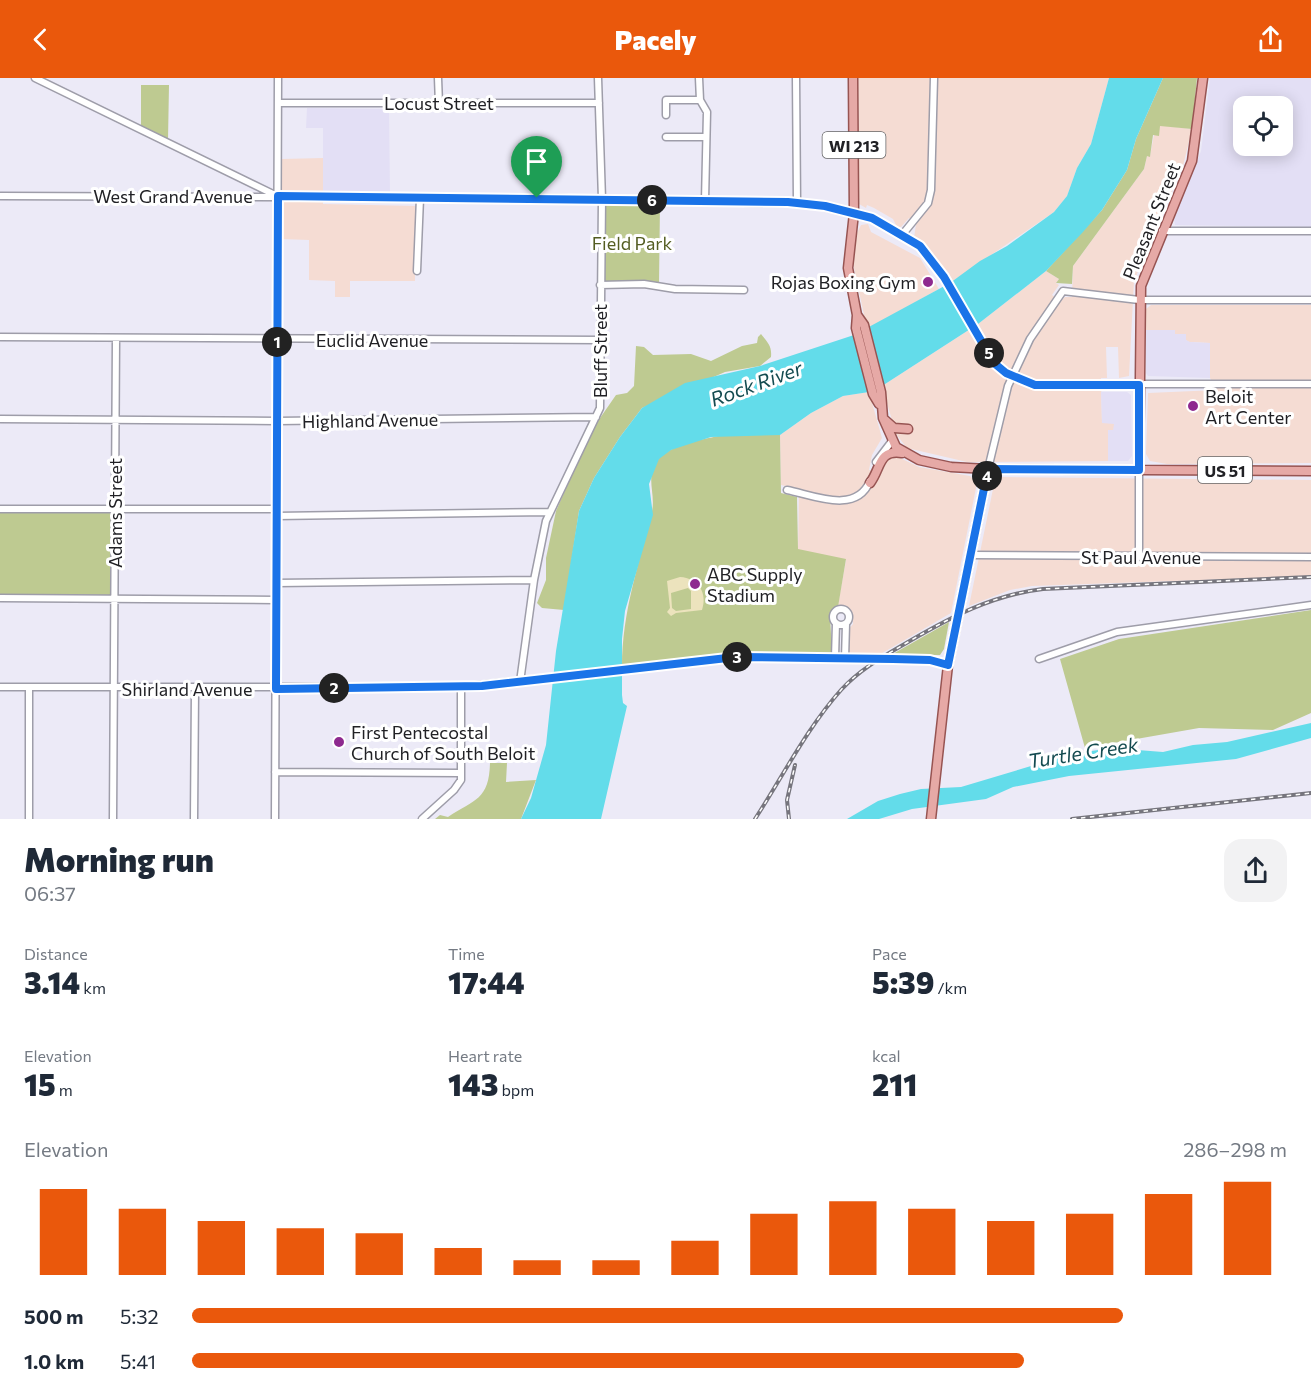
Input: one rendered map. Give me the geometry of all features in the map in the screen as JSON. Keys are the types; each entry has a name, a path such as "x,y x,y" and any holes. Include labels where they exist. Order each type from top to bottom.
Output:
{"main road":[{"name":"WI 213","path":"854,78 854,213 848,265 857,315 883,418 892,441 904,453 919,460 951,467 988,469"},
{"name":"Pleasant Street","path":"1139,470 1139,300 1144,274 1192,161 1203,78"},
{"path":"883,418 894,428 908,429"},
{"path":"868,485 883,456 893,452 904,453"},
{"path":"931,819 948,665 988,469 1139,470"},
{"name":"US 51","path":"1139,470 1311,471"}],"street":[{"path":"35,78 278,196"},
{"path":"275,819 278,78"},
{"path":"438,78 439,104"},
{"name":"Bluff Street","path":"520,681 534,580 550,512 596,417 600,404 602,200 598,78"},
{"path":"699,78 700,100 707,112 705,201"},
{"path":"796,78 797,202"},
{"path":"902,235 928,203 931,190 934,78"},
{"path":"666,115 666,100 700,100"},
{"name":"Locust Street","path":"279,103 599,103"},
{"path":"666,137 706,137"},
{"name":"West Grand Avenue","path":"0,196 278,196 797,202 878,220 928,254 976,329 994,363 1012,376"},
{"path":"417,270 420,198"},
{"path":"1162,231 1311,231"},
{"path":"600,285 644,284 675,289 744,290"},
{"path":"988,469 1002,405 1012,376 1030,339 1061,292 1071,290 1139,300 1311,300"},
{"name":"Euclid Avenue","path":"0,337 601,340"},
{"name":"Adams Street","path":"113,819 116,338"},
{"path":"1012,376 1035,385 1311,384"},
{"name":"Highland Avenue","path":"0,419 277,421 596,417"},
{"path":"787,490 844,501 861,494 868,485 880,455 892,441"},
{"name":"Pleasant Street","path":"1139,470 1139,557"},
{"path":"0,509 276,513 550,512"},
{"name":"St Paul Avenue","path":"971,555 1311,557"},
{"path":"276,583 534,580"},
{"path":"0,598 276,600"},
{"path":"1039,659 1117,632 1311,605"},
{"path":"835,658 836,623 834,615 842,610 849,615 846,624 845,659"},
{"path":"836,623 846,624"},
{"name":"Shirland Avenue","path":"0,687 276,689 461,687 736,657 930,660 948,665"},
{"path":"29,687 29,819"},
{"path":"422,819 458,786 461,773 461,687"},
{"path":"194,819 195,688"},
{"path":"276,772 461,773"}],"shaded area":[{"path":"858,78 1109,78 1091,144 1077,168 1067,196 1054,212 950,283 929,252 914,238 916,224 909,218 901,227 897,227 893,219 874,208 867,205 866,208 859,204"},
{"path":"1210,78 1311,78 1311,227 1175,225 1174,218 1201,151"},
{"path":"307,108 389,109 390,195 323,194 323,128 306,128"},
{"path":"1160,125 1192,129 1183,166 1134,281 1129,376 1119,378 1118,347 1106,347 1107,378 1101,378 1102,423 1114,423 1114,430 1108,430 1108,461 967,462 907,448 896,434 882,386 978,324 1046,271 1059,279 1056,283 1059,285 1052,295 1061,301 1065,297 1072,297 1073,266 1144,169 1147,156 1150,156 1154,135"},
{"path":"323,158 323,204 416,206 415,281 350,281 350,297 335,297 335,281 309,280 309,240 281,239 282,159"},
{"path":"868,224 871,232 920,258 939,289 867,329 853,263 857,233 861,225"},
{"path":"1151,305 1311,305 1311,463 1167,464 1150,461 1146,454 1148,393 1217,390 1210,378 1210,343 1189,342 1175,334 1175,330 1146,330 1146,309"},
{"path":"1146,330 1175,330 1175,334 1186,334 1186,340 1190,342 1210,343 1210,378 1148,376 1146,373"},
{"path":"869,392 882,438 872,455 869,470 879,472 884,458 896,456 919,467 970,476 977,483 951,613 879,655 849,653 849,629 853,624 853,616 849,609 838,605 846,560 798,550 799,489 781,485 780,435 811,413 843,396"},
{"path":"1101,392 1127,392 1131,395 1132,456 1128,461 1108,461 1108,430 1113,430 1114,424 1102,423"},
{"path":"999,477 1311,480 1311,576 1032,586 1010,590 969,606 993,489"}],"green space":[{"path":"1163,78 1197,78 1192,129 1160,126 1159,136 1153,135 1150,157 1147,156 1144,169 1073,266 1072,284 1056,283 1059,279 1046,271 1102,210 1127,170 1136,139"},
{"path":"141,85 169,85 168,140 141,127"},
{"name":"Field Park","path":"604,203 660,204 659,285 648,281 604,281"},
{"path":"761,334 769,345 771,357 760,366 725,372 642,408 594,478 579,511 564,610 542,608 537,603 546,580 546,558 556,511 591,431 616,395 627,393 634,386 636,346 644,347 653,355 691,354 711,361 742,346 757,343"},
{"path":"723,435 780,435 781,493 797,497 798,549 846,559 838,607 830,616 832,652 827,655 728,655 622,667 628,607 652,511 651,477 655,464 659,458 672,449"},
{"path":"0,512 111,513 110,595 0,594"},
{"path":"1311,610 1311,713 1273,730 1199,728 1085,748 1060,659 1119,639"},
{"path":"949,622 944,649 940,655 891,655"},
{"path":"490,763 507,763 506,782 536,780 521,819 435,819 440,815 448,817 479,797 487,785"}],"sand":[{"path":"680,577 696,583 704,598 702,610 676,613 671,616 667,612 670,608 667,581","holes":["688,588 691,591 691,609 676,611 672,608 671,593"]}],"water":[{"name":"Rock River","path":"1109,78 1163,78 1136,139 1127,170 1102,210 1046,271 978,324 882,386 869,392 843,396 811,413 780,435 711,437 671,450 659,459 649,484 653,515 625,611 622,639 622,695 623,703 627,706 601,819 521,819 531,798 546,745 556,651 579,511 594,478 642,408 685,383 760,366 854,335 950,283 980,261 1007,246 1054,212 1067,196 1077,168 1091,144"},
{"path":"1311,723 1311,738 1236,759 1069,776 1013,787 986,799 912,809 879,819 847,819 878,801 900,794 921,789 961,787 1071,754 1112,748 1163,752 1193,745 1227,742"}],"railway":[{"path":"755,819 817,720 848,682 890,652 972,608 1006,596 1043,589 1311,577"},
{"path":"789,819 787,800 795,765"},
{"path":"1072,819 1311,793"}],"place":[{"name":"Rojas Boxing Gym","path":"928,282"},
{"name":"Beloit Art Center","path":"1193,406"},
{"name":"ABC Supply Stadium","path":"695,584"},
{"name":"First Pentecostal Church of South Beloit","path":"339,742"}],"route":[{"path":"278,196 537,198 797,202 878,220 920,246 934,261 999,370 1035,385 1139,385 1139,470 988,469 948,665 930,660 736,657 482,686 276,689 278,196"}],"water label":[{"name":"Turtle Creek","path":"1083,752"}]}
